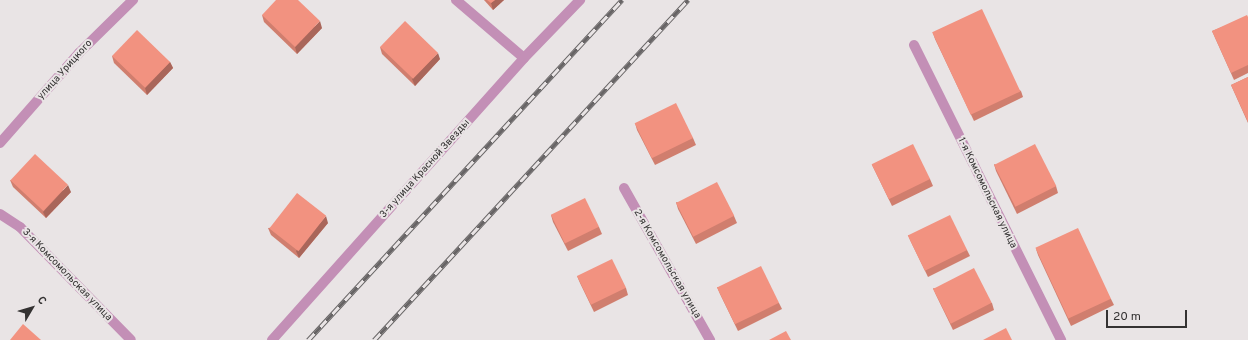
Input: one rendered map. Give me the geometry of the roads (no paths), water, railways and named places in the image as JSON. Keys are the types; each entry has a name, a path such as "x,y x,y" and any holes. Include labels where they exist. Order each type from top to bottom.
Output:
{"street":[{"name":"улица Урицкого","path":"0,143 79,53 132,0"},
{"path":"456,0 524,58"},
{"name":"3-я улица Красной Звезды","path":"272,340 524,58 580,0"},
{"name":"1-я Комсомольская улица","path":"914,45 1061,340"},
{"name":"2-я Комсомольская улица","path":"624,188 710,340"},
{"name":"3-я Комсомольская улица","path":"0,214 20,227 131,340"}],"railway":[{"path":"308,340 622,0"},
{"path":"374,340 688,0"}]}
